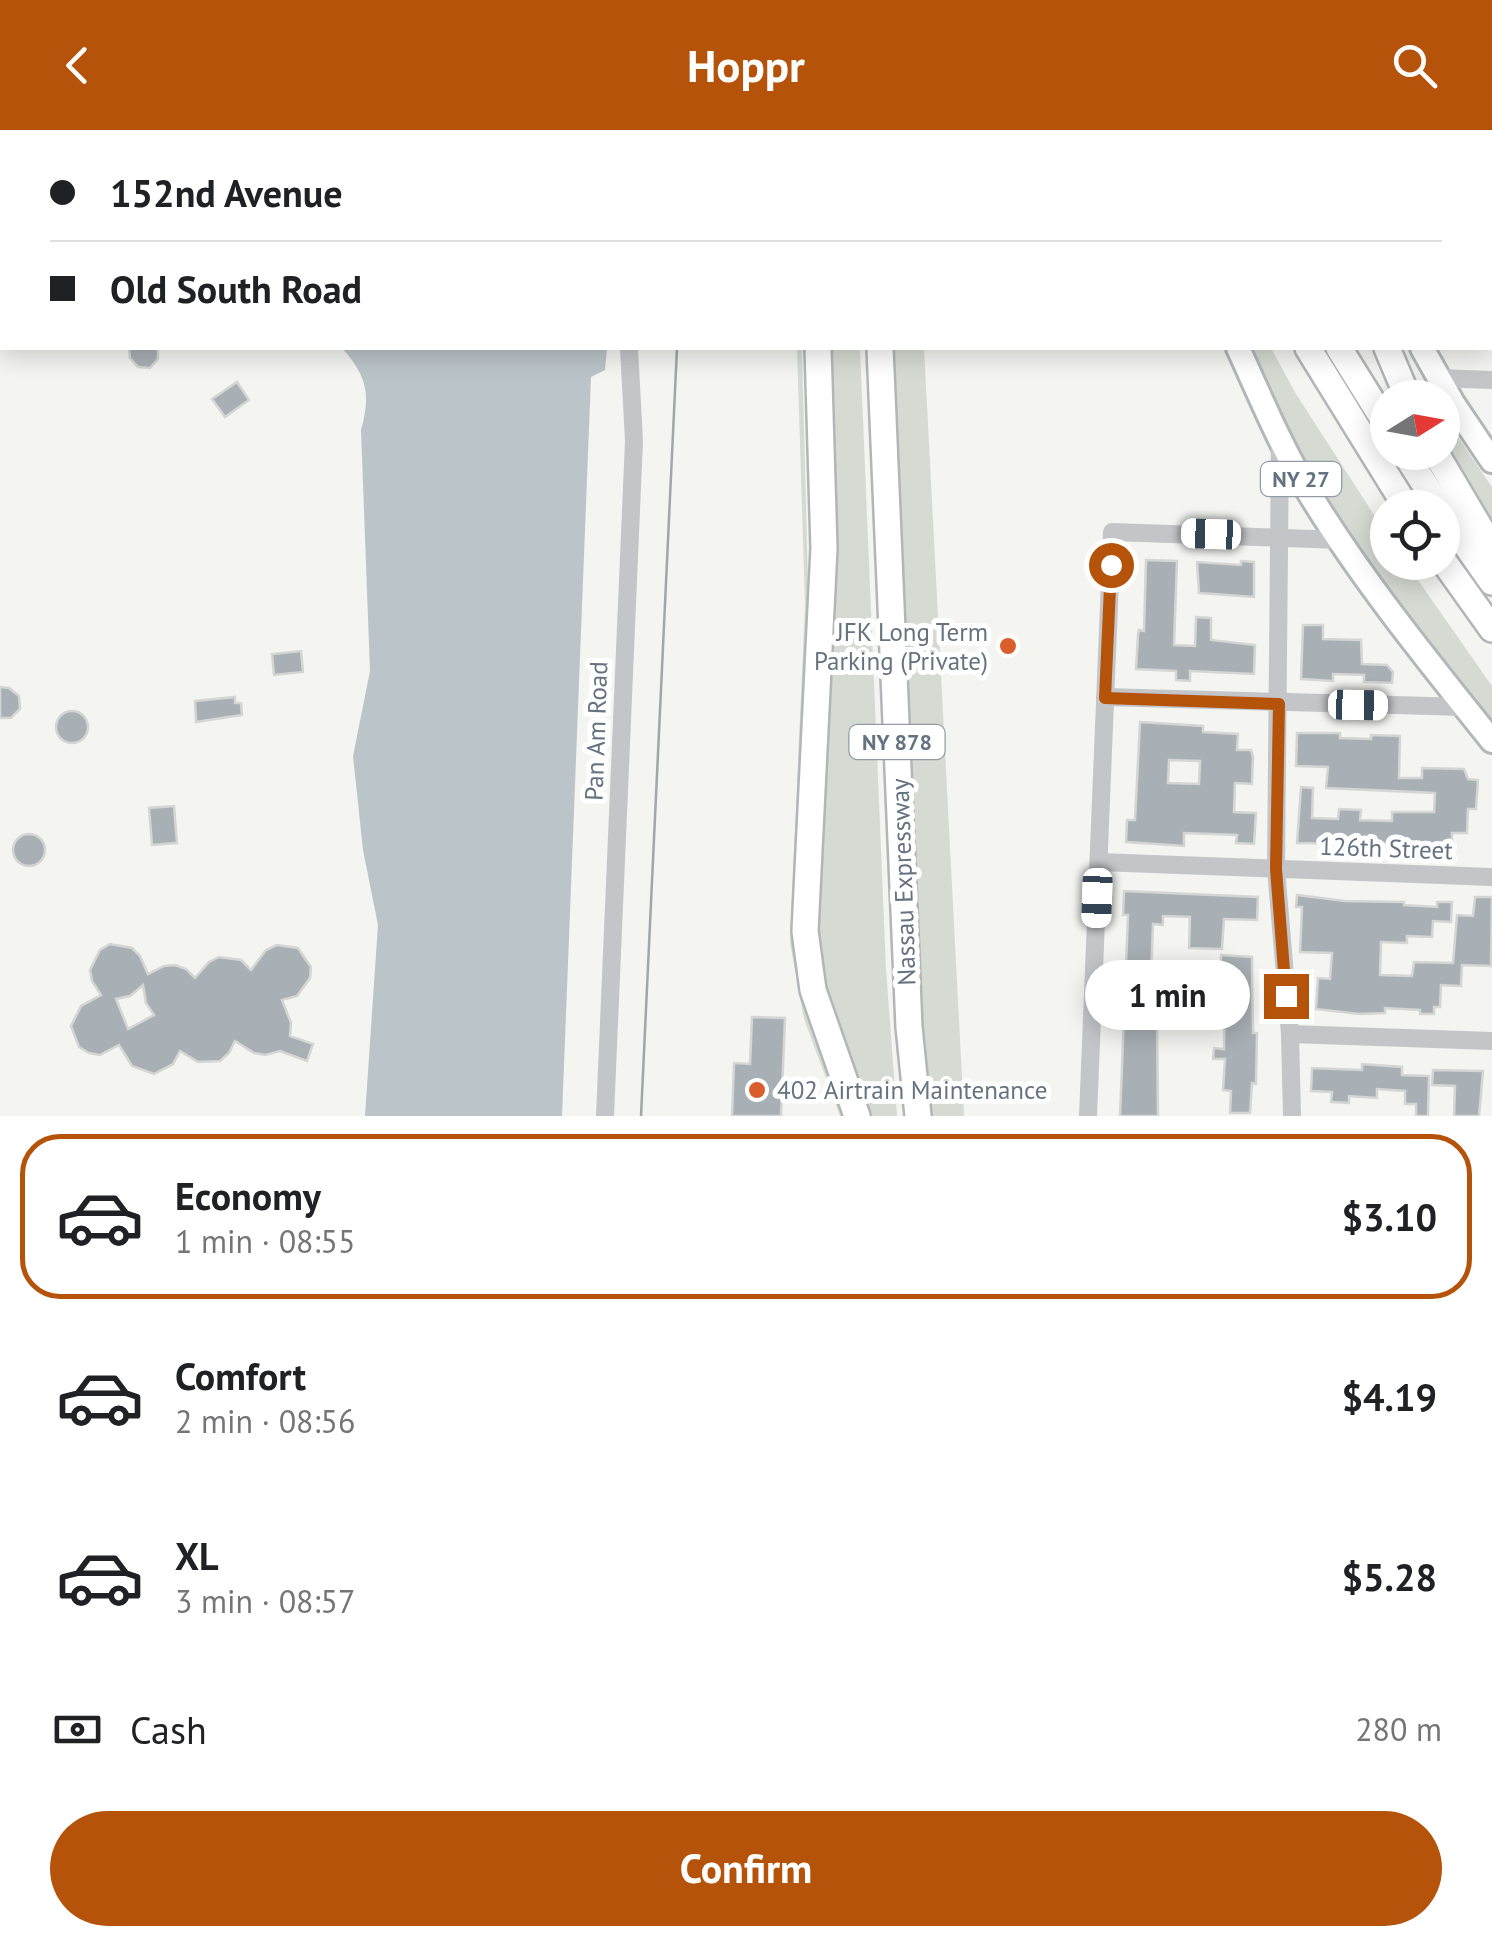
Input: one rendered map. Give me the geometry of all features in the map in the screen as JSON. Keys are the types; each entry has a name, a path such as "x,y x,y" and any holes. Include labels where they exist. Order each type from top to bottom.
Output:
{"highway":[{"path":"818,350 824,565 806,942 818,1009 856,1116"},
{"name":"Nassau Expressway","path":"880,350 908,1008 918,1116"},
{"path":"1302,350 1337,396"},
{"path":"1309,350 1396,490"},
{"path":"1340,350 1370,398"},
{"path":"1388,350 1400,380"},
{"path":"1446,470 1492,548"},
{"path":"1460,536 1492,582"},
{"path":"1457,580 1492,629"}],"main road":[{"name":"NY 27","path":"1239,350 1308,491 1340,540 1492,740"},
{"path":"1423,350 1492,460"}],"street":[{"name":"Pan Am Road","path":"605,1116 634,440 629,350"},
{"path":"1438,378 1492,380"},
{"path":"1280,436 1276,869 1290,1034 1292,1116"},
{"path":"1088,1116 1112,532 1340,540"},
{"path":"1105,698 1465,707"},
{"name":"126th Street","path":"1098,862 1492,877"},
{"path":"1290,1034 1492,1042"}],"shaded area":[{"path":"344,350 607,350 605,370 591,377 562,1116 365,1116 378,925 363,850 353,756 370,671 361,430 366,396 357,368"},
{"path":"797,350 802,350 810,662 797,915 847,1116 840,1116 804,1019 790,943 805,604"},
{"path":"825,350 860,350 886,969 897,1116 861,1116 811,963"},
{"path":"893,350 924,350 964,1116 930,1116 920,1018"},
{"path":"1250,350 1272,350 1370,509 1370,572 1302,465"},
{"path":"1460,440 1492,487 1492,535 1452,470 1460,470"},
{"path":"1377,580 1418,580 1492,686 1492,726"}],"building":[{"path":"129,350 158,350 158,359 150,368 138,367"},
{"path":"237,382 249,400 225,417 212,399"},
{"path":"1146,560 1177,561 1174,645 1195,646 1196,617 1211,618 1211,640 1255,645 1254,674 1190,671 1190,681 1176,680 1176,671 1136,669 1139,630 1144,631"},
{"path":"1241,561 1254,562 1254,597 1199,593 1197,562 1241,565"},
{"path":"1303,625 1323,625 1323,639 1361,640 1362,664 1387,665 1393,672 1392,683 1364,682 1364,675 1333,674 1333,681 1301,679"},
{"path":"301,651 303,672 274,675 272,654"},
{"path":"0,687 19,696 20,709 11,718 0,718"},
{"path":"235,697 235,703 241,703 242,715 196,722 195,701"},
{"path":"72,711 83,716 88,727 83,738 72,743 61,738 56,727 61,716"},
{"path":"1140,722 1203,726 1203,732 1238,734 1237,750 1251,750 1252,784 1235,783 1234,812 1256,813 1254,844 1236,843 1237,835 1184,833 1184,846 1126,842 1127,820 1135,820","holes":["1169,760 1200,761 1199,784 1168,783"]},
{"path":"1297,733 1340,733 1340,738 1371,739 1371,735 1400,736 1399,778 1422,778 1422,768 1464,769 1468,779 1478,780 1476,809 1468,809 1467,833 1452,833 1452,845 1437,844 1436,851 1425,850 1425,844 1297,843 1301,787 1313,788 1312,818 1338,819 1339,809 1361,810 1360,820 1392,821 1392,812 1434,812 1435,793 1326,788 1328,767 1296,766"},
{"path":"174,806 177,843 152,845 149,808"},
{"path":"29,834 40,839 45,850 40,861 29,866 18,861 13,850 18,839"},
{"path":"1124,891 1258,897 1257,920 1224,919 1222,949 1189,948 1190,917 1163,916 1163,925 1153,924 1150,1001 1157,1001 1158,1116 1120,1116 1128,915 1123,915"},
{"path":"1297,895 1437,907 1437,902 1452,902 1451,922 1433,921 1432,937 1407,936 1407,943 1381,942 1380,975 1412,976 1414,962 1453,963 1457,915 1473,916 1475,897 1492,897 1491,966 1462,965 1461,986 1441,985 1440,1007 1434,1007 1434,1014 1385,1008 1385,1013 1359,1014 1316,1009 1318,978 1330,979 1332,953 1300,952 1302,907 1296,907"},
{"path":"110,944 132,948 148,974 175,965 195,978 219,957 241,960 251,970 266,950 277,945 298,948 311,967 310,978 297,996 282,1000 291,1023 290,1036 313,1044 307,1061 280,1051 254,1053 235,1041 220,1061 198,1062 180,1051 173,1064 154,1074 132,1066 119,1045 100,1055 89,1053 79,1047 71,1026 81,1006 101,995 90,970 100,950","holes":["143,985 146,1003 154,1015 128,1029 116,999 130,996"]},
{"path":"1221,955 1252,957 1253,1033 1257,1033 1256,1084 1252,1083 1250,1113 1230,1113 1231,1091 1223,1090 1225,1059 1213,1059 1214,1048 1224,1049 1225,983 1220,983"},
{"name":"402 Airtrain Maintenance","path":"752,1017 785,1018 781,1116 732,1116 734,1063 750,1064"},
{"path":"1362,1064 1402,1067 1402,1075 1429,1076 1428,1116 1416,1116 1416,1104 1405,1104 1405,1091 1377,1089 1377,1098 1349,1096 1349,1103 1331,1102 1332,1092 1311,1091 1312,1068 1362,1070"},
{"path":"1433,1070 1483,1071 1479,1116 1454,1116 1455,1086 1432,1085"}],"tram line":[{"path":"641,1116 677,350"}],"place":[{"name":"JFK Long Term Parking (Private)","path":"1008,646"},
{"name":"402 Airtrain Maintenance","path":"757,1090"}],"route":[{"path":"1111,565 1105,698 1279,704 1276,869 1286,996"}]}
